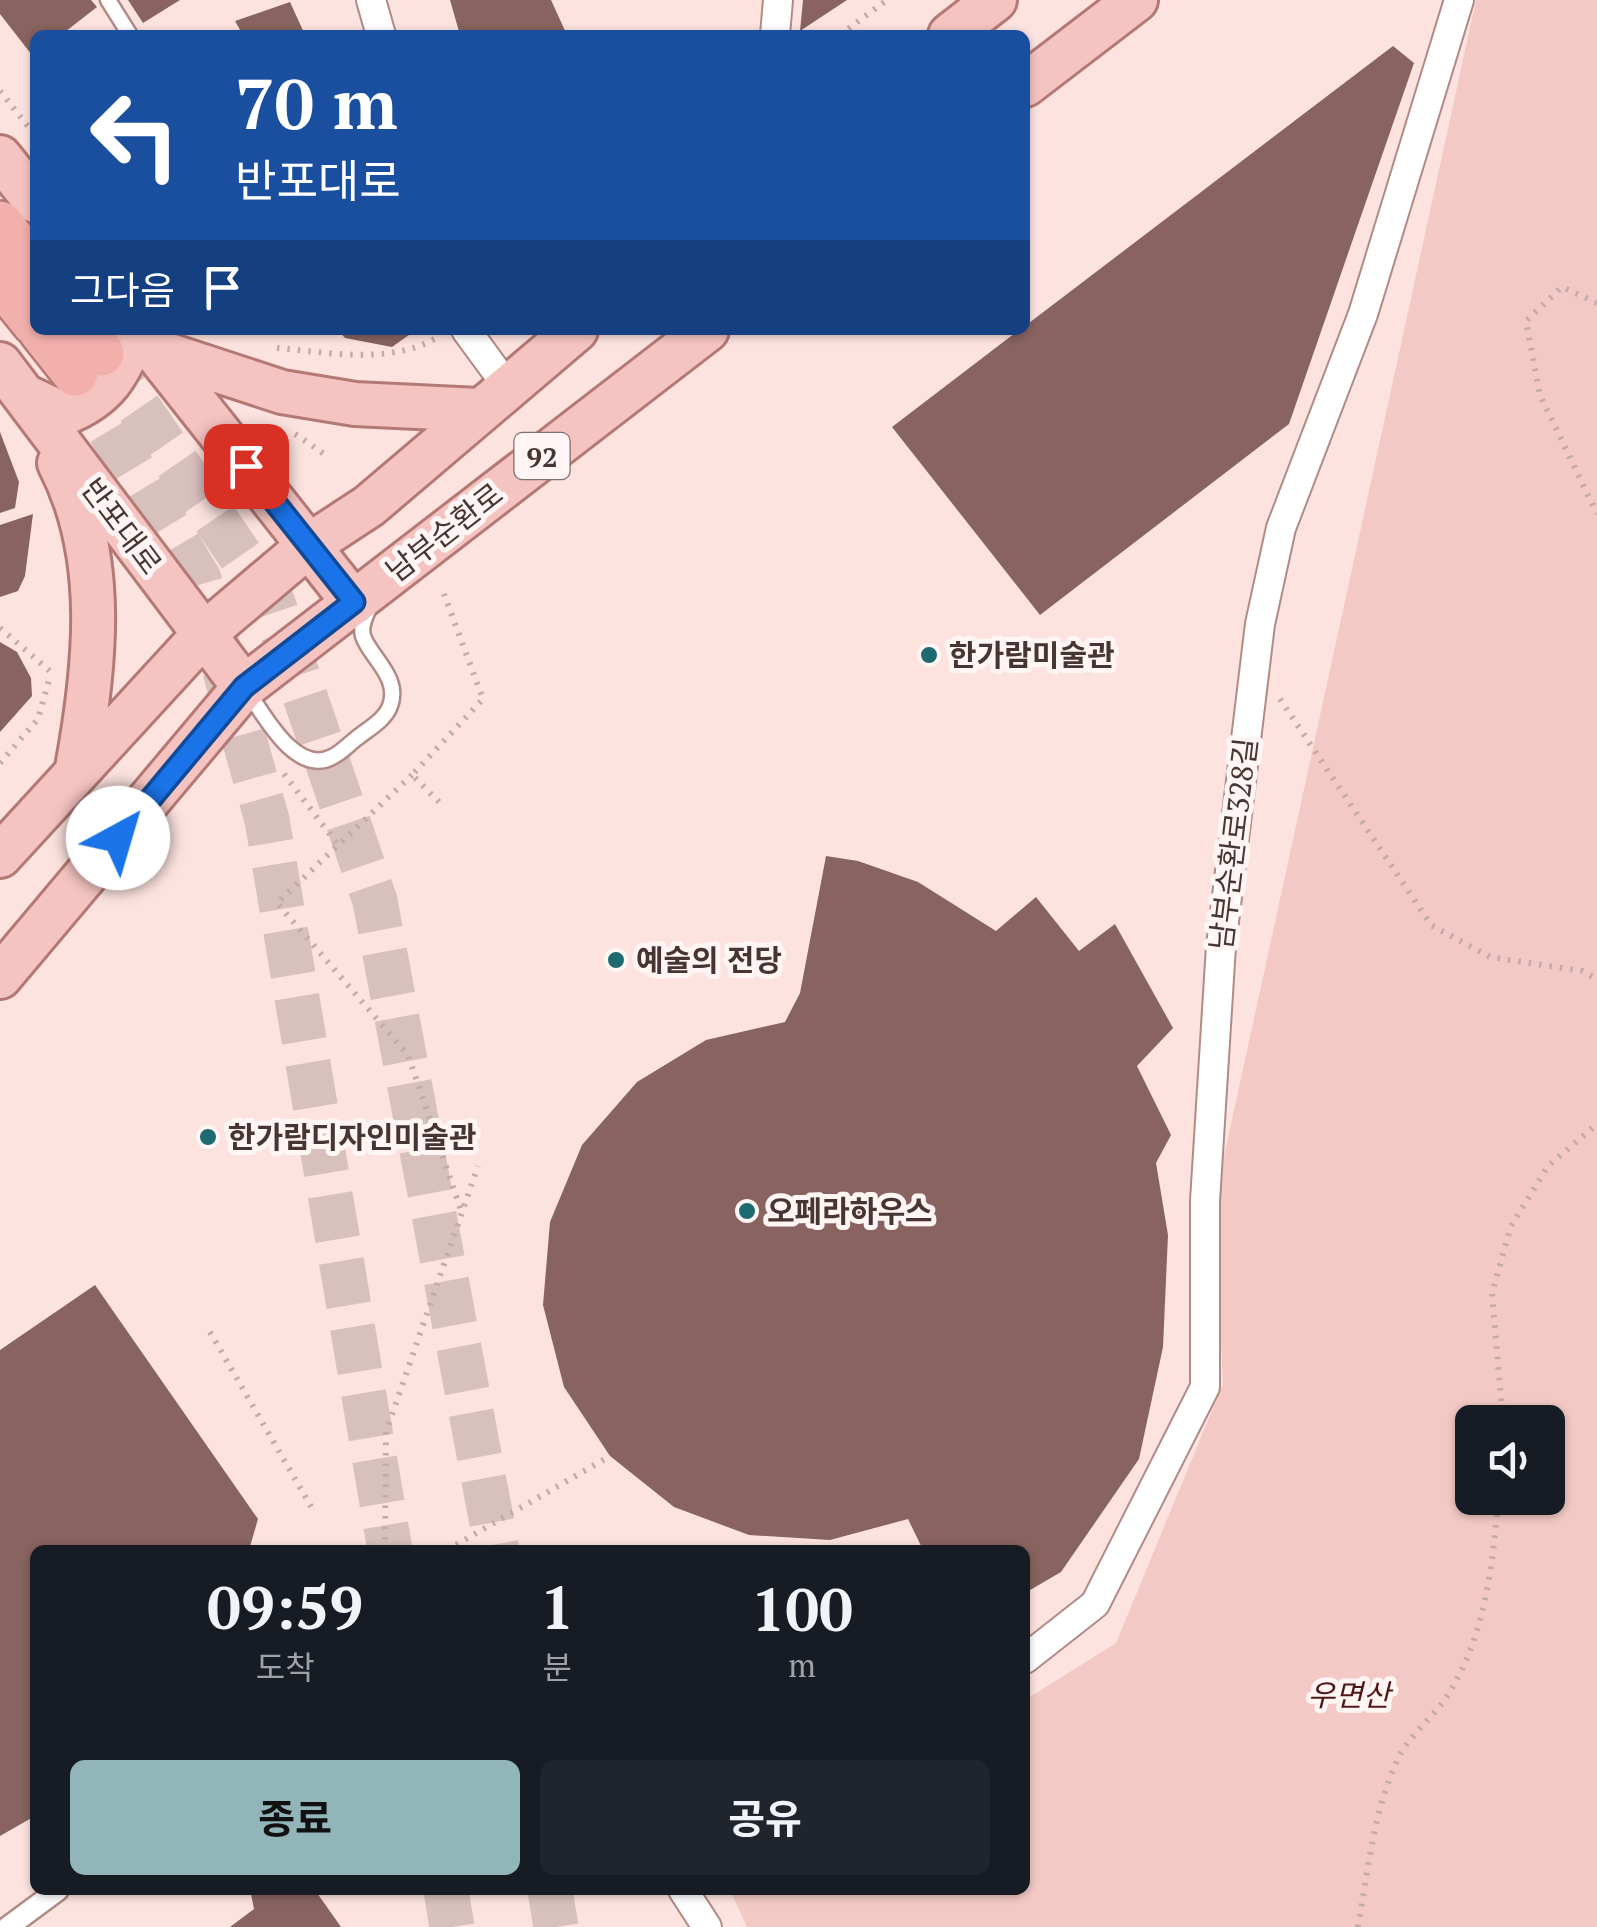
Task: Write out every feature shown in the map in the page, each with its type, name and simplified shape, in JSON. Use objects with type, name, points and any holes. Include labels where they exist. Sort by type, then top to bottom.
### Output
[{"type":"highway","points":[[0,224],[30,263]]},
{"type":"highway","points":[[0,280],[30,317]]},
{"type":"highway","points":[[66,335],[114,344]]},
{"type":"main road","points":[[957,30],[996,0]]},
{"type":"main road","points":[[1030,82],[1136,0]]},
{"type":"main road","points":[[0,157],[30,195]]},
{"type":"main road","name":"92","points":[[0,856],[204,634],[308,546],[369,506],[570,335]]},
{"type":"main road","name":"남부순환로","points":[[0,977],[244,687],[701,335]]},
{"type":"main road","points":[[8,386],[63,414],[76,409],[114,380],[114,344]]},
{"type":"main road","points":[[114,344],[282,392],[370,405],[493,398]]},
{"type":"main road","points":[[114,344],[308,546],[366,593]]},
{"type":"main road","points":[[8,386],[72,486],[88,554],[94,622],[90,695],[78,768]]},
{"type":"main road","name":"반포대로","points":[[8,386],[244,687]]},
{"type":"street","points":[[371,0],[380,30]]},
{"type":"street","points":[[775,30],[778,0]]},
{"type":"street","name":"남부순환로328길","points":[[1030,1655],[1095,1604],[1205,1387],[1206,1201],[1220,946],[1260,624],[1282,528],[1363,314],[1459,0]]},
{"type":"street","points":[[468,335],[493,398]]},
{"type":"street","points":[[8,1927],[51,1895]]},
{"type":"street","points":[[687,1895],[707,1927]]},
{"type":"lane","points":[[108,0],[127,30]]},
{"type":"lane","points":[[244,687],[282,742],[314,760],[330,759],[380,720],[390,706],[392,687],[363,636],[366,593]]},
{"type":"path","points":[[847,30],[887,0]]},
{"type":"path","points":[[0,91],[30,129]]},
{"type":"path","points":[[1597,303],[1562,288],[1526,321],[1540,395],[1597,514]]},
{"type":"path","points":[[279,348],[382,355],[417,350],[442,335]]},
{"type":"path","points":[[287,429],[327,456]]},
{"type":"path","points":[[444,594],[483,699],[412,775],[277,902],[408,1056],[462,1213]]},
{"type":"path","points":[[0,628],[51,672]]},
{"type":"path","points":[[0,763],[38,719],[51,672],[51,655]]},
{"type":"path","points":[[1254,667],[1281,700],[1431,926],[1490,957],[1582,971],[1597,978]]},
{"type":"path","points":[[280,770],[338,844]]},
{"type":"path","points":[[412,775],[439,802]]},
{"type":"path","points":[[1502,1405],[1492,1293],[1511,1226],[1548,1166],[1597,1124]]},
{"type":"path","points":[[385,1545],[386,1432],[478,1166]]},
{"type":"path","points":[[210,1332],[313,1510]]},
{"type":"path","points":[[457,1545],[610,1456]]},
{"type":"path","points":[[1358,1927],[1378,1807],[1398,1757],[1444,1701],[1473,1648],[1495,1544],[1497,1515]]},
{"type":"green space","name":"우면산","points":[[1476,0],[1597,0],[1597,1927],[747,1927],[732,1895],[1030,1895],[1030,1697],[1116,1643],[1223,1384],[1214,1202]]},
{"type":"building","points":[[0,0],[91,0],[97,7],[67,30],[30,30],[30,53],[0,14]]},
{"type":"building","points":[[128,0],[180,0],[143,23]]},
{"type":"building","points":[[450,0],[551,0],[565,30],[459,30]]},
{"type":"building","points":[[803,0],[847,0],[802,30]]},
{"type":"building","points":[[290,2],[303,30],[240,30],[235,21]]},
{"type":"building","points":[[1393,46],[1414,63],[1289,424],[1040,615],[892,427],[1012,335],[1030,335],[1030,322]]},
{"type":"building","points":[[342,335],[409,335],[392,347]]},
{"type":"building","points":[[0,432],[19,482],[15,508],[0,513]]},
{"type":"building","points":[[33,514],[25,576],[18,591],[0,597],[0,525]]},
{"type":"building","points":[[0,642],[17,652],[31,678],[32,696],[0,732]]},
{"type":"building","name":"오페라하우스","points":[[826,856],[858,861],[918,882],[996,931],[1036,897],[1079,951],[1115,924],[1173,1028],[1137,1066],[1171,1135],[1156,1163],[1168,1235],[1163,1347],[1139,1459],[1061,1572],[1030,1590],[1030,1545],[921,1545],[908,1519],[830,1540],[749,1535],[674,1507],[610,1456],[564,1387],[543,1305],[550,1222],[582,1145],[637,1082],[706,1040],[785,1022],[800,993]]},
{"type":"building","points":[[95,1285],[258,1519],[250,1545],[30,1545],[30,1819],[0,1836],[0,1350]]},
{"type":"building","points":[[251,1895],[319,1895],[341,1927],[230,1927],[254,1909]]},
{"type":"tunnel","points":[[101,353],[273,603],[375,901],[496,1545]]},
{"type":"tunnel","points":[[75,373],[199,579],[267,820],[389,1545]]},
{"type":"tunnel","points":[[447,1895],[452,1927]]},
{"type":"tunnel","points":[[551,1895],[556,1927]]},
{"type":"place","name":"한가람미술관","points":[[929,655]]},
{"type":"place","name":"예술의 전당","points":[[616,960]]},
{"type":"place","name":"한가람디자인미술관","points":[[208,1137]]},
{"type":"place","name":"오페라하우스","points":[[747,1211]]},
{"type":"route","points":[[118,838],[244,687],[354,602],[246,466]]}]
